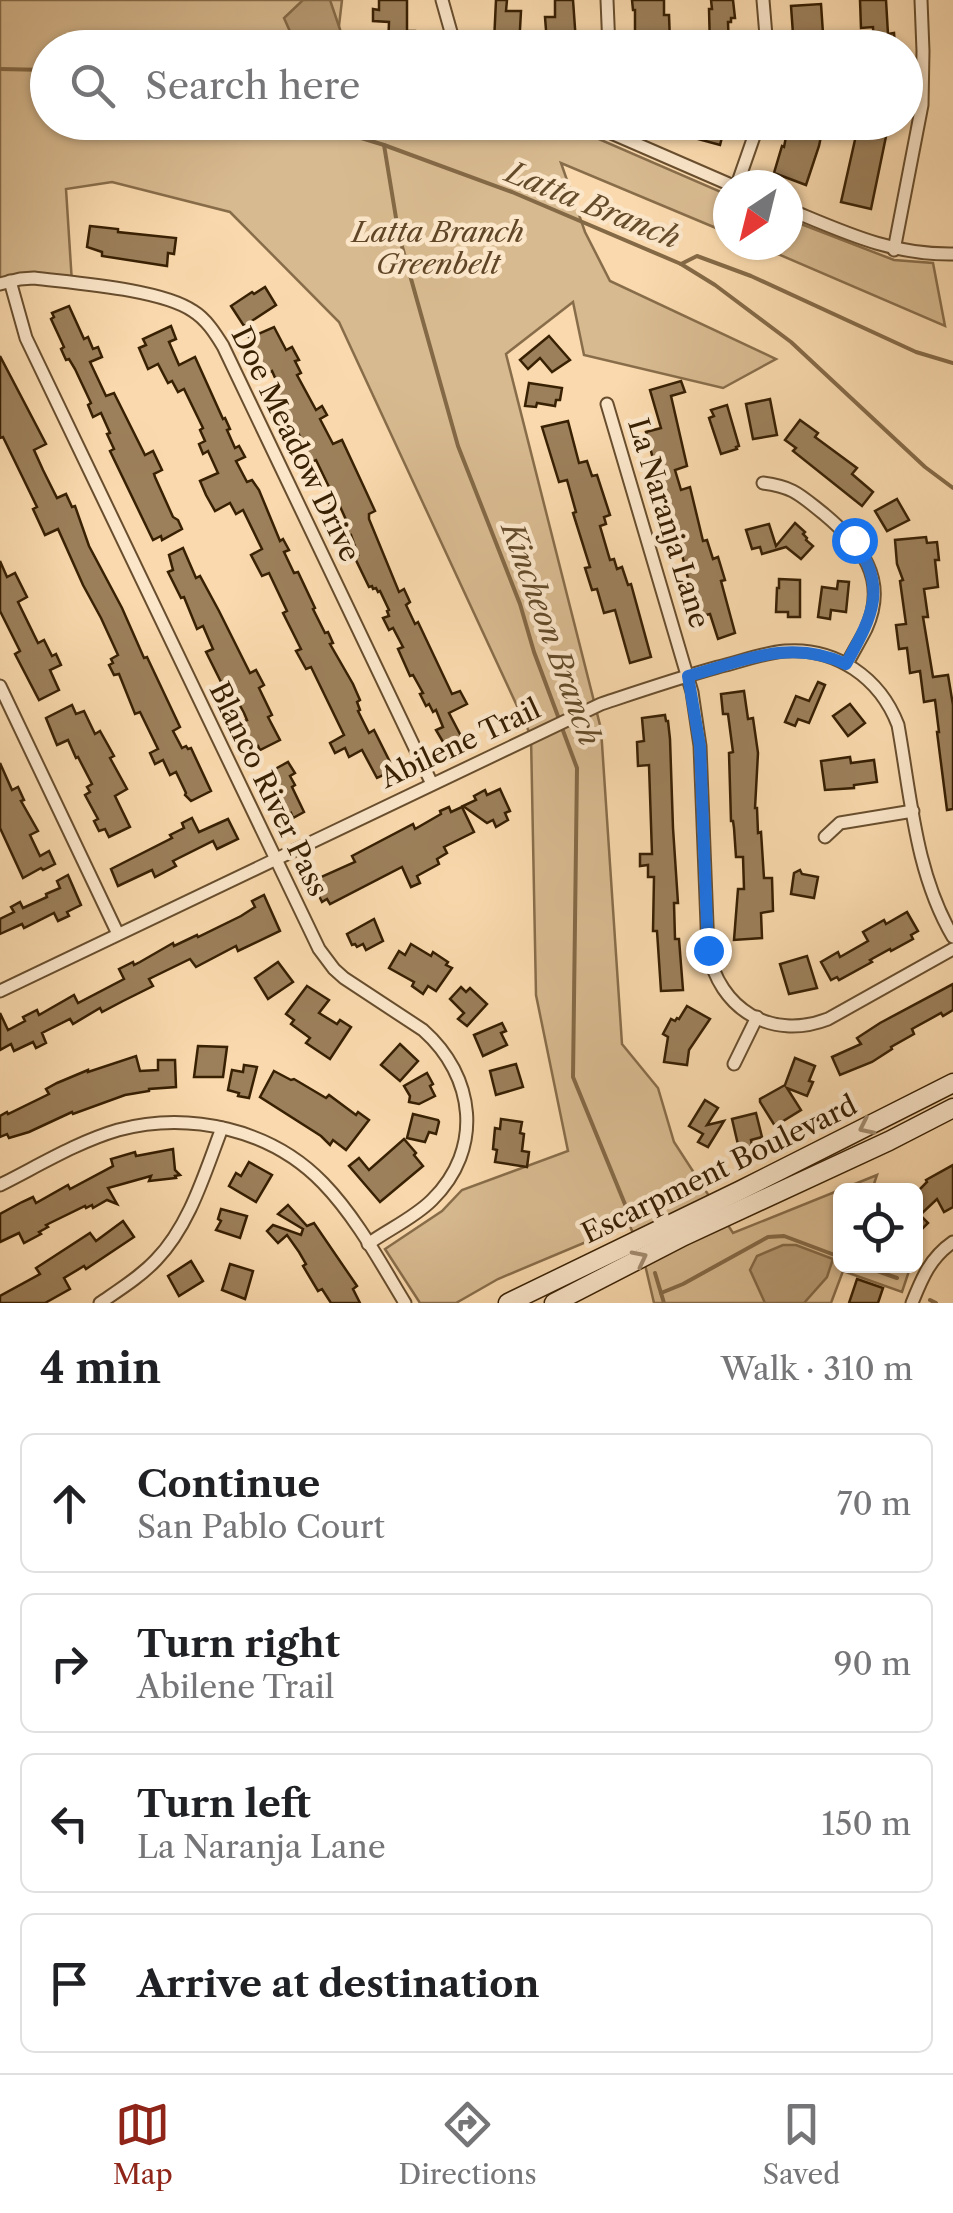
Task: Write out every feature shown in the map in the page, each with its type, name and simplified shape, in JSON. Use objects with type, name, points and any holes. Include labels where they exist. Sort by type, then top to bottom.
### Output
[{"type":"main road","name":"Escarpment Boulevard","points":[[508,1303],[953,1084]]},
{"type":"main road","name":"Escarpment Boulevard","points":[[554,1303],[684,1236],[953,1108]]},
{"type":"street","points":[[442,0],[450,30]]},
{"type":"street","points":[[608,0],[609,30]]},
{"type":"street","points":[[764,0],[765,30]]},
{"type":"street","points":[[920,0],[922,30]]},
{"type":"street","points":[[629,140],[713,176]]},
{"type":"street","points":[[740,170],[752,140]]},
{"type":"street","points":[[894,250],[915,140]]},
{"type":"street","points":[[803,215],[894,250],[953,254]]},
{"type":"street","name":"Doe Meadow Drive","points":[[5,283],[34,278],[163,297],[192,310],[207,323],[223,346],[432,784]]},
{"type":"street","name":"Blanco River Pass","points":[[5,283],[26,338],[326,960],[344,978],[434,1039],[449,1057],[464,1095],[468,1121],[464,1146],[445,1186],[417,1213],[368,1244]]},
{"type":"street","name":"La Naranja Lane","points":[[607,404],[688,676],[700,746],[711,963],[731,1000],[757,1018]]},
{"type":"street","points":[[763,483],[795,490],[847,533],[863,554],[872,579],[873,607],[866,629],[846,664]]},
{"type":"street","name":"Abilene Trail","points":[[0,991],[601,704],[688,676],[787,651],[815,652],[846,664],[879,690],[895,715],[928,884],[953,937]]},
{"type":"street","points":[[0,686],[118,934]]},
{"type":"street","points":[[825,837],[840,823],[913,810]]},
{"type":"street","points":[[734,1064],[757,1018],[808,1026],[953,949]]},
{"type":"street","points":[[0,1185],[120,1130],[184,1122],[239,1132],[273,1146],[312,1172],[340,1202],[404,1303]]},
{"type":"street","points":[[100,1303],[120,1298],[170,1244],[186,1218],[222,1128]]},
{"type":"street","points":[[912,1303],[928,1266],[953,1242]]},
{"type":"green space","name":"Latta Branch Greenbelt","points":[[0,0],[342,0],[339,30],[30,30],[30,140],[601,140],[713,188],[713,227],[561,163],[585,232],[610,281],[776,359],[723,388],[584,355],[573,302],[506,354],[601,729],[622,1044],[658,1088],[674,1142],[733,1233],[833,1193],[833,1273],[842,1273],[831,1303],[654,1303],[643,1256],[629,1224],[498,1279],[456,1303],[420,1303],[385,1249],[442,1211],[462,1190],[568,1151],[536,995],[531,736],[339,322],[230,212],[112,182],[66,189],[72,283],[34,278],[0,284]]},
{"type":"green space","points":[[803,225],[894,260],[933,263],[945,326],[792,260],[803,260]]},
{"type":"green space","name":"Latta Branch Greenbelt","points":[[877,1175],[874,1183],[857,1183]]},
{"type":"green space","name":"Latta Branch Greenbelt","points":[[849,1273],[908,1273],[902,1292]]},
{"type":"shaded area","points":[[303,0],[330,0],[340,30],[289,30],[284,18]]},
{"type":"shaded area","points":[[783,1245],[796,1245],[833,1259],[827,1277],[804,1303],[765,1303],[750,1270],[757,1256]]},
{"type":"building","points":[[379,0],[407,0],[407,30],[389,30],[389,22],[373,21],[373,9],[379,10]]},
{"type":"building","points":[[496,0],[507,0],[506,11],[521,11],[520,30],[495,30]]},
{"type":"building","points":[[555,0],[573,0],[575,30],[546,30],[545,17],[555,17]]},
{"type":"building","points":[[632,0],[664,0],[670,30],[635,30]]},
{"type":"building","points":[[711,0],[733,0],[735,18],[728,22],[728,30],[710,30]]},
{"type":"building","points":[[860,0],[886,0],[888,30],[861,28]]},
{"type":"building","points":[[821,4],[823,30],[793,30],[791,6]]},
{"type":"building","points":[[785,140],[820,140],[806,185],[803,170],[775,170]]},
{"type":"building","points":[[855,140],[885,140],[871,209],[841,202]]},
{"type":"building","points":[[90,226],[176,238],[174,254],[168,253],[167,266],[102,256],[102,252],[87,247]]},
{"type":"building","points":[[265,287],[276,305],[244,326],[231,306]]},
{"type":"building","points":[[69,306],[84,339],[88,337],[93,349],[98,347],[102,357],[90,362],[106,396],[114,393],[145,455],[153,451],[162,470],[155,477],[182,529],[162,540],[161,536],[153,540],[110,451],[114,449],[101,413],[93,417],[88,405],[91,403],[75,369],[61,349],[64,347],[52,313]]},
{"type":"building","points":[[171,326],[176,339],[169,342],[179,365],[195,357],[230,429],[227,430],[235,448],[239,446],[245,457],[236,461],[247,482],[252,480],[259,490],[280,541],[283,539],[289,550],[284,552],[294,573],[298,572],[360,700],[358,711],[369,733],[374,730],[390,762],[385,768],[388,773],[377,778],[362,750],[349,757],[345,748],[335,753],[330,743],[344,735],[311,667],[306,669],[296,651],[301,649],[269,573],[262,576],[251,555],[262,549],[243,510],[236,514],[230,503],[215,511],[206,495],[200,481],[218,473],[208,451],[203,454],[199,444],[205,441],[200,430],[203,428],[184,389],[178,392],[172,381],[168,383],[158,364],[148,369],[139,348],[146,345],[143,339]]},
{"type":"building","points":[[274,327],[286,350],[292,347],[299,360],[295,361],[301,373],[297,375],[316,410],[322,406],[327,415],[320,419],[333,444],[342,440],[375,511],[369,519],[399,592],[404,589],[410,602],[406,605],[415,624],[418,622],[452,694],[460,691],[467,704],[449,713],[462,738],[446,747],[436,730],[443,727],[436,710],[426,706],[420,694],[423,693],[398,649],[403,647],[383,618],[389,616],[389,610],[380,591],[369,587],[354,556],[358,555],[351,535],[345,538],[339,526],[347,522],[338,502],[331,506],[324,494],[331,491],[316,460],[309,463],[303,451],[307,449],[276,394],[281,391],[272,371],[266,374],[249,338]]},
{"type":"building","points":[[549,336],[570,360],[552,372],[540,358],[528,369],[520,360]]},
{"type":"building","points":[[0,356],[46,444],[34,450],[43,470],[57,498],[66,494],[75,506],[89,546],[180,727],[173,731],[182,748],[191,748],[211,791],[191,801],[176,772],[170,775],[163,760],[155,764],[150,753],[158,749],[140,712],[135,714],[119,674],[114,675],[109,665],[118,655],[101,618],[58,529],[45,535],[33,509],[37,507],[3,437],[0,438]]},
{"type":"building","points":[[681,381],[685,392],[671,396],[687,466],[675,470],[681,490],[690,487],[703,541],[707,540],[713,559],[718,557],[725,580],[721,581],[735,633],[718,639],[710,614],[698,617],[646,432],[661,428],[650,390]]},
{"type":"building","points":[[529,383],[562,388],[560,400],[556,400],[555,406],[525,406]]},
{"type":"building","points":[[770,399],[777,435],[753,439],[746,404]]},
{"type":"building","points":[[727,405],[739,446],[721,454],[709,418],[714,416],[711,410]]},
{"type":"building","points":[[800,420],[818,433],[815,437],[857,468],[852,474],[873,492],[862,506],[793,451],[796,448],[785,440]]},
{"type":"building","points":[[568,421],[579,463],[587,461],[592,476],[597,475],[610,515],[604,517],[606,524],[600,526],[610,560],[614,559],[617,569],[622,567],[628,585],[631,584],[651,657],[630,663],[615,610],[604,613],[597,589],[592,590],[585,568],[590,567],[567,480],[559,482],[542,427]]},
{"type":"building","points":[[897,499],[909,520],[887,531],[875,511]]},
{"type":"building","points":[[795,523],[813,546],[801,559],[786,547],[762,554],[760,547],[752,549],[746,530],[769,524],[776,546]]},
{"type":"building","points":[[926,537],[927,543],[937,542],[938,587],[924,589],[928,617],[923,617],[933,677],[948,675],[953,705],[953,809],[947,810],[935,700],[924,702],[920,671],[910,673],[907,648],[899,649],[896,625],[906,624],[895,540]]},
{"type":"building","points":[[183,548],[250,673],[256,670],[264,685],[259,688],[280,740],[260,750],[258,746],[254,748],[246,735],[240,723],[247,720],[244,713],[231,689],[226,692],[206,652],[213,649],[203,626],[197,629],[168,572],[173,570],[169,555]]},
{"type":"building","points":[[0,561],[7,577],[15,573],[27,597],[18,602],[38,643],[44,640],[61,665],[50,670],[59,690],[39,700],[15,654],[20,651],[0,611]]},
{"type":"building","points":[[779,579],[800,580],[800,617],[776,612]]},
{"type":"building","points":[[838,581],[849,582],[846,612],[831,610],[830,619],[818,617],[822,587],[837,589]]},
{"type":"building","points":[[818,682],[825,685],[809,723],[798,719],[795,726],[785,722],[796,696],[809,701]]},
{"type":"building","points":[[744,691],[758,753],[755,808],[764,878],[772,878],[773,911],[761,913],[762,938],[734,940],[738,889],[744,889],[743,857],[736,857],[731,821],[729,753],[733,752],[721,694]]},
{"type":"building","points":[[850,704],[865,723],[848,736],[833,716]]},
{"type":"building","points":[[72,705],[76,714],[84,711],[95,734],[100,731],[127,789],[115,796],[130,827],[109,837],[105,829],[99,831],[94,821],[98,819],[85,795],[92,784],[78,757],[68,740],[57,745],[46,718]]},
{"type":"building","points":[[665,715],[670,739],[678,903],[674,903],[675,939],[679,939],[683,990],[661,991],[657,931],[653,931],[654,877],[648,877],[648,865],[640,866],[640,854],[652,854],[649,765],[638,766],[637,742],[644,741],[642,718]]},
{"type":"building","points":[[850,757],[851,763],[874,760],[877,782],[825,790],[821,761]]},
{"type":"building","points":[[288,762],[295,773],[290,776],[295,785],[292,787],[304,812],[293,818],[285,812],[271,783],[278,779],[275,769]]},
{"type":"building","points":[[0,763],[12,790],[18,787],[24,800],[21,801],[38,831],[30,835],[40,856],[49,851],[55,864],[23,878],[0,828]]},
{"type":"building","points":[[500,789],[510,811],[505,813],[508,820],[496,827],[493,820],[487,823],[463,806],[485,790],[487,795]]},
{"type":"building","points":[[449,807],[451,812],[462,807],[474,832],[444,847],[447,853],[437,859],[439,864],[417,876],[420,883],[411,887],[402,867],[330,904],[327,899],[322,902],[312,881],[355,862],[352,856],[413,824],[415,829]]},
{"type":"building","points":[[192,818],[199,832],[228,819],[238,839],[217,849],[213,841],[173,861],[176,866],[155,877],[152,870],[118,886],[111,869],[172,838],[170,835],[184,828],[182,823]]},
{"type":"building","points":[[800,870],[802,874],[818,877],[814,898],[791,894],[794,873]]},
{"type":"building","points":[[68,875],[81,905],[67,912],[69,916],[58,921],[54,913],[24,928],[22,924],[0,934],[0,919],[14,912],[11,907],[20,902],[23,908],[47,897],[46,894],[60,888],[57,881]]},
{"type":"building","points":[[264,895],[280,931],[238,951],[236,946],[196,967],[190,959],[149,979],[153,986],[102,1012],[100,1008],[73,1024],[70,1019],[42,1033],[46,1043],[36,1048],[33,1042],[14,1051],[11,1044],[0,1050],[0,1013],[8,1030],[25,1021],[23,1017],[37,1010],[39,1015],[74,995],[78,1003],[124,979],[119,969],[241,916],[255,907],[252,901]]},
{"type":"building","points":[[907,912],[918,931],[911,935],[913,939],[839,980],[831,980],[821,962],[838,952],[840,957],[868,941],[863,932]]},
{"type":"building","points":[[374,919],[383,941],[366,950],[363,944],[352,945],[347,934]]},
{"type":"building","points":[[411,944],[431,956],[433,952],[452,968],[436,991],[428,986],[423,994],[412,986],[414,982],[389,968],[399,951],[405,955]]},
{"type":"building","points":[[807,956],[817,988],[789,994],[780,964]]},
{"type":"building","points":[[278,962],[293,982],[268,999],[255,978]]},
{"type":"building","points":[[953,984],[953,1010],[912,1029],[914,1034],[872,1062],[840,1075],[832,1057],[861,1044],[857,1038],[880,1023]]},
{"type":"building","points":[[307,986],[329,1000],[319,1013],[351,1027],[330,1059],[306,1043],[310,1038],[291,1024],[294,1020],[286,1014]]},
{"type":"building","points":[[461,987],[466,992],[470,988],[487,1004],[467,1026],[458,1019],[464,1013],[450,999]]},
{"type":"building","points":[[687,1006],[710,1019],[689,1050],[687,1065],[664,1062],[668,1037],[663,1034],[671,1019],[679,1019]]},
{"type":"building","points":[[502,1023],[506,1031],[501,1033],[507,1045],[483,1056],[474,1035]]},
{"type":"building","points":[[400,1044],[418,1061],[400,1081],[381,1065]]},
{"type":"building","points":[[198,1046],[227,1047],[223,1077],[194,1077]]},
{"type":"building","points":[[136,1056],[140,1071],[158,1070],[158,1060],[175,1060],[176,1087],[125,1095],[72,1112],[29,1132],[0,1137],[0,1116],[49,1094],[46,1089],[57,1083]]},
{"type":"building","points":[[795,1058],[815,1066],[809,1081],[813,1082],[807,1096],[787,1088],[801,1110],[775,1126],[760,1099],[785,1085]]},
{"type":"building","points":[[516,1064],[523,1087],[496,1095],[490,1071]]},
{"type":"building","points":[[244,1065],[257,1067],[249,1098],[228,1090],[232,1070],[243,1072]]},
{"type":"building","points":[[274,1071],[326,1098],[329,1095],[369,1120],[346,1150],[333,1140],[330,1145],[260,1097]]},
{"type":"building","points":[[427,1073],[435,1096],[419,1104],[409,1102],[404,1086]]},
{"type":"building","points":[[705,1100],[718,1108],[707,1125],[724,1121],[708,1147],[698,1142],[703,1134],[689,1126]]},
{"type":"building","points":[[756,1113],[762,1137],[751,1140],[752,1146],[739,1149],[732,1119]]},
{"type":"building","points":[[413,1114],[438,1120],[436,1134],[429,1132],[425,1142],[407,1138]]},
{"type":"building","points":[[501,1119],[522,1122],[522,1151],[529,1152],[527,1167],[495,1162],[495,1128],[500,1129]]},
{"type":"building","points":[[404,1139],[423,1166],[380,1202],[349,1166],[359,1158],[369,1170]]},
{"type":"building","points":[[173,1149],[175,1170],[180,1175],[176,1178],[149,1181],[151,1176],[108,1188],[117,1204],[107,1200],[93,1208],[85,1206],[46,1225],[41,1234],[24,1243],[19,1233],[0,1242],[0,1214],[22,1202],[33,1197],[36,1203],[68,1185],[70,1189],[113,1166],[111,1159],[135,1152],[136,1156]]},
{"type":"building","points":[[249,1162],[272,1175],[256,1202],[229,1186]]},
{"type":"building","points":[[953,1165],[953,1207],[944,1212],[937,1199],[923,1212],[926,1180]]},
{"type":"building","points":[[288,1205],[307,1226],[314,1223],[357,1286],[353,1289],[360,1303],[331,1303],[322,1289],[318,1291],[287,1235],[278,1243],[267,1231],[273,1225],[301,1235],[303,1229],[278,1214]]},
{"type":"building","points":[[221,1209],[247,1216],[240,1238],[216,1230]]},
{"type":"building","points":[[123,1221],[134,1237],[86,1269],[84,1266],[64,1278],[70,1289],[45,1303],[0,1303],[0,1296],[40,1274],[36,1268],[90,1233],[96,1241]]},
{"type":"building","points":[[191,1261],[203,1281],[179,1296],[168,1276]]},
{"type":"building","points":[[230,1264],[253,1271],[245,1299],[222,1290]]},
{"type":"building","points":[[857,1279],[883,1288],[878,1303],[849,1303]]},
{"type":"waterway","name":"Kincheon Branch","points":[[0,69],[30,70]]},
{"type":"waterway","name":"Kincheon Branch","points":[[368,140],[384,145],[399,236],[458,446],[520,604],[559,719]]},
{"type":"waterway","name":"Latta Branch","points":[[384,145],[512,192],[681,264],[791,342],[925,467],[953,488]]},
{"type":"waterway","points":[[681,264],[697,256],[751,276],[916,352],[953,363]]},
{"type":"waterway","name":"Kincheon Branch","points":[[562,728],[577,768],[573,1077],[631,1219]]},
{"type":"waterway","points":[[661,1293],[768,1237],[784,1236],[833,1254]]},
{"type":"waterway","name":"Kincheon Branch","points":[[655,1273],[664,1303]]},
{"type":"waterway","points":[[883,1273],[897,1278]]},
{"type":"waterway","points":[[930,1300],[936,1303]]},
{"type":"route","points":[[708,950],[700,746],[688,676],[787,651],[815,652],[846,664],[866,629],[873,607],[870,572],[854,540]]}]
